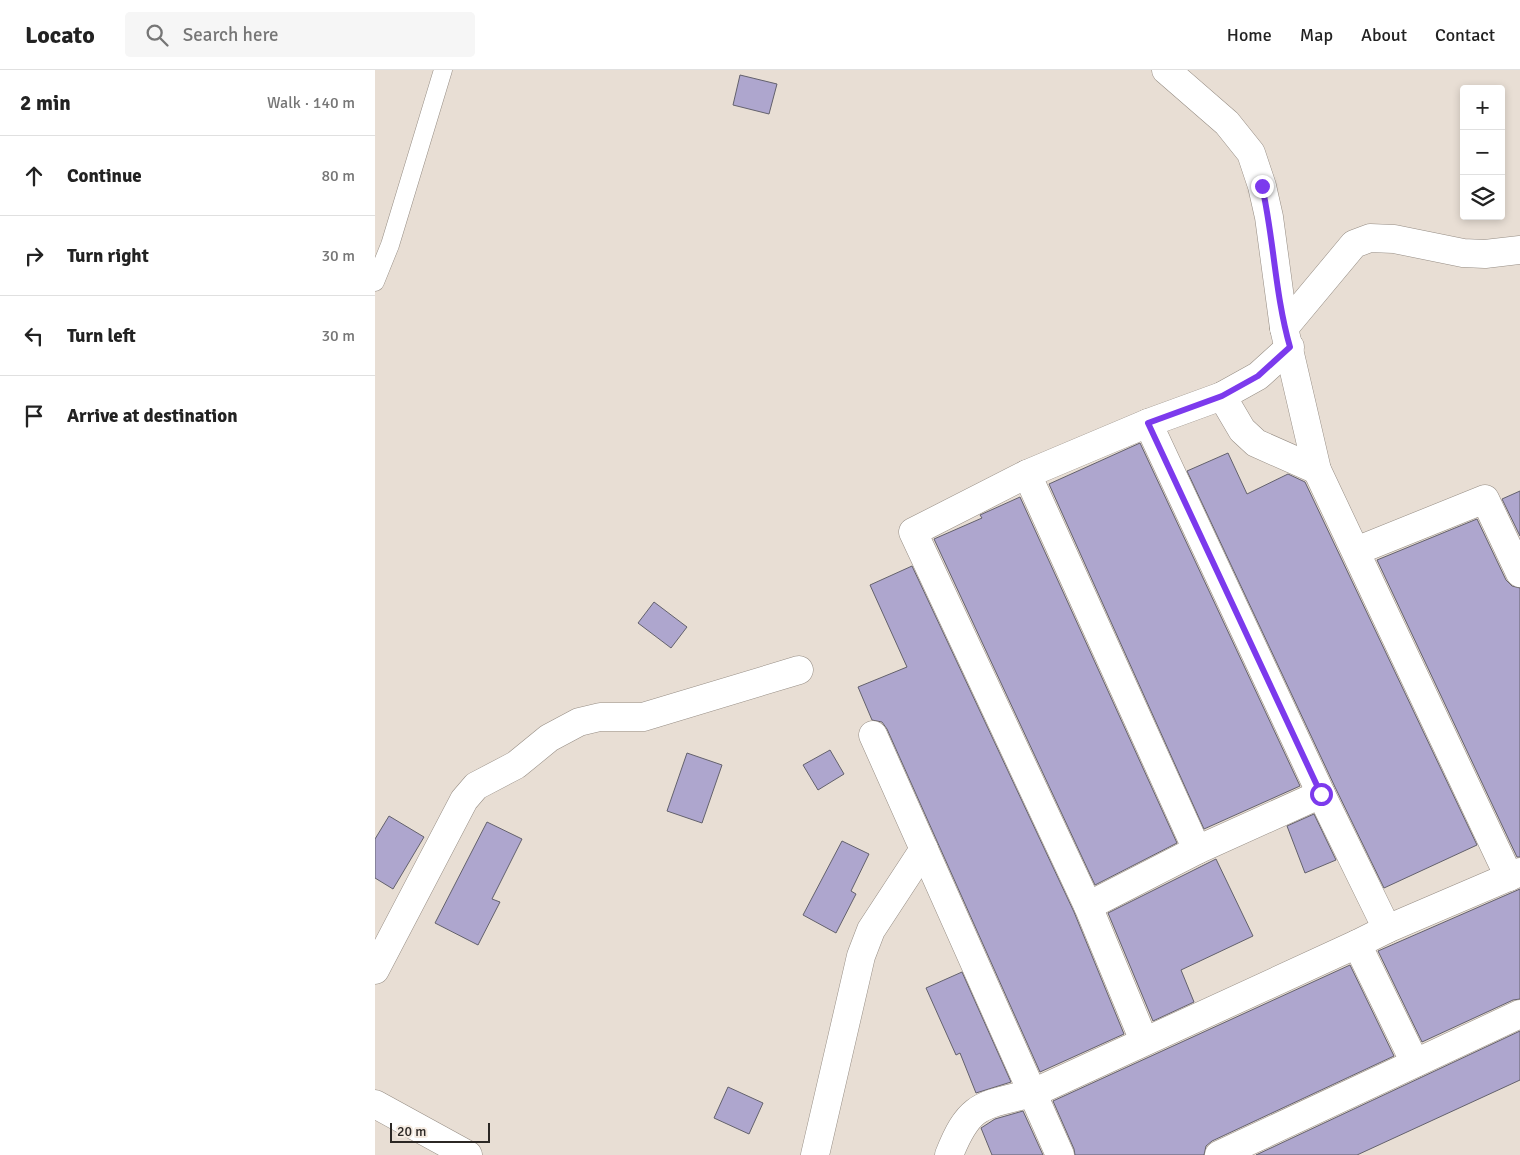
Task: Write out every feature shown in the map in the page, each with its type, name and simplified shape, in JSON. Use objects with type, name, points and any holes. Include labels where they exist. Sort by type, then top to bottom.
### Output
[{"type":"street","points":[[949,1155],[958,1131],[971,1114],[982,1106],[1033,1093],[1387,929],[1514,874],[1317,470],[1287,337],[1269,217],[1262,186],[1251,152],[1227,122],[1166,70]]},
{"type":"street","points":[[1145,1041],[1088,906],[913,532],[1027,474],[1148,423],[1222,396],[1258,376],[1354,244],[1371,238],[1394,239],[1463,253],[1485,254],[1520,250]]},
{"type":"street","points":[[1222,396],[1241,430],[1256,443],[1317,470]]},
{"type":"street","points":[[1148,423],[1321,794],[1387,929]]},
{"type":"street","points":[[1027,474],[1197,850]]},
{"type":"street","points":[[1356,551],[1485,499],[1520,573]]},
{"type":"street","points":[[375,970],[464,800],[476,786],[516,765],[549,738],[579,722],[600,717],[643,717],[799,670]]},
{"type":"street","points":[[873,735],[1060,1155]]},
{"type":"street","points":[[1088,906],[1197,850],[1321,794]]},
{"type":"street","points":[[815,1155],[861,956],[871,930],[924,849]]},
{"type":"street","points":[[1357,944],[1415,1063]]},
{"type":"street","points":[[1219,1155],[1520,1014]]},
{"type":"street","points":[[375,1104],[468,1155]]},
{"type":"lane","points":[[375,282],[390,245],[443,70]]},
{"type":"building","points":[[740,75],[777,84],[769,114],[733,105]]},
{"type":"building","points":[[1140,443],[1300,786],[1204,829],[1049,484]]},
{"type":"building","points":[[1228,453],[1247,494],[1288,474],[1305,482],[1477,845],[1384,888],[1187,471]]},
{"type":"building","points":[[1520,491],[1520,536],[1502,499]]},
{"type":"building","points":[[1020,497],[1177,843],[1095,885],[934,539],[982,518],[980,515]]},
{"type":"building","points":[[1477,519],[1506,580],[1512,586],[1520,588],[1520,857],[1517,857],[1377,560]]},
{"type":"building","points":[[912,566],[1074,912],[1124,1034],[1040,1072],[887,729],[882,722],[872,720],[858,687],[907,667],[870,585]]},
{"type":"building","points":[[654,602],[687,627],[671,648],[638,623]]},
{"type":"building","points":[[830,750],[844,774],[818,790],[803,765]]},
{"type":"building","points":[[687,753],[722,765],[702,823],[667,811]]},
{"type":"building","points":[[1314,814],[1336,860],[1305,873],[1287,826]]},
{"type":"building","points":[[389,816],[424,837],[393,889],[375,878],[375,839]]},
{"type":"building","points":[[487,822],[522,839],[492,899],[500,902],[478,945],[435,923]]},
{"type":"building","points":[[842,841],[869,854],[851,891],[856,894],[836,933],[803,915]]},
{"type":"building","points":[[1216,859],[1253,936],[1181,970],[1194,1002],[1153,1021],[1108,913]]},
{"type":"building","points":[[1520,889],[1520,999],[1513,1000],[1422,1042],[1378,951]]},
{"type":"building","points":[[1350,965],[1394,1056],[1212,1141],[1206,1146],[1204,1155],[1075,1155],[1053,1101]]},
{"type":"building","points":[[962,972],[1011,1082],[976,1093],[960,1053],[956,1055],[926,988]]},
{"type":"building","points":[[1520,1031],[1520,1080],[1357,1155],[1256,1155]]},
{"type":"building","points":[[728,1087],[763,1103],[749,1134],[714,1118]]},
{"type":"building","points":[[1023,1111],[1043,1155],[992,1155],[981,1128],[995,1119]]},
{"type":"route","points":[[1262,186],[1269,217],[1284,328],[1290,347],[1258,376],[1245,384],[1222,396],[1148,423],[1321,794]]}]
